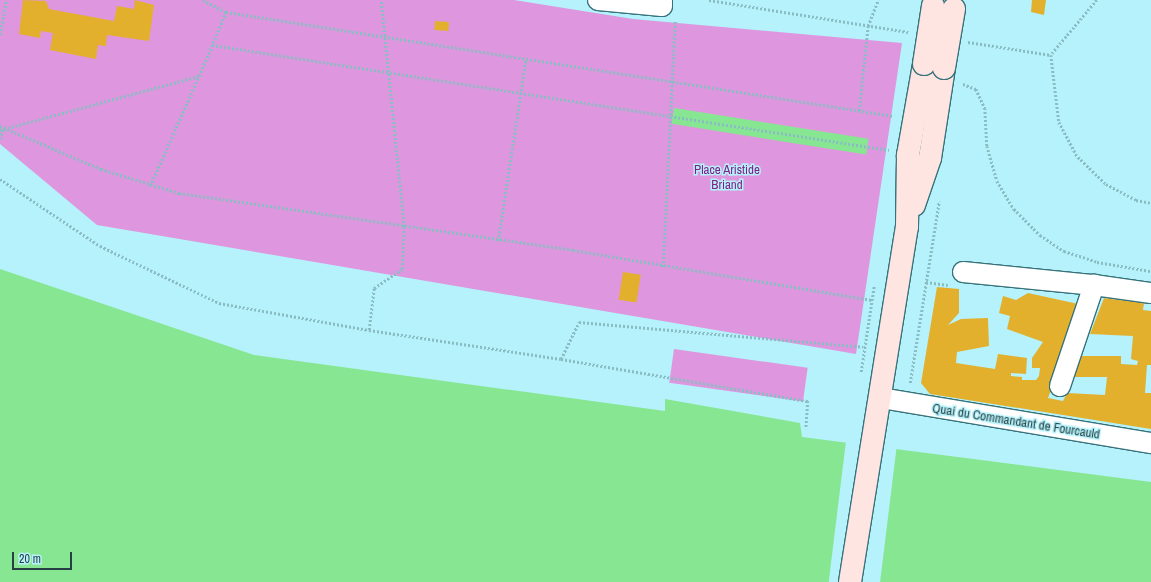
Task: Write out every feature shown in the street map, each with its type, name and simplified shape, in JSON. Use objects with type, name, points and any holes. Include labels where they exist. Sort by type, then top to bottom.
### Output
[{"type":"main road","points":[[933,3],[942,71]]},
{"type":"main road","points":[[850,582],[873,438],[881,398],[907,227],[908,155],[942,71],[955,4]]},
{"type":"street","points":[[598,0],[667,7]]},
{"type":"street","points":[[964,272],[1094,285],[1151,293]]},
{"type":"street","points":[[1060,386],[1094,285]]},
{"type":"street","name":"Quai du Commandant de Fourcauld","points":[[881,398],[1151,443]]},
{"type":"path","points":[[0,35],[6,0]]},
{"type":"path","points":[[203,0],[226,12],[902,117]]},
{"type":"path","points":[[369,330],[374,288],[402,269],[404,227],[386,70],[381,0]]},
{"type":"path","points":[[708,0],[914,33]]},
{"type":"path","points":[[859,111],[868,26],[878,0]]},
{"type":"path","points":[[1097,0],[1051,55],[1059,122],[1078,157],[1106,184],[1136,200],[1151,203]]},
{"type":"path","points":[[663,267],[672,82],[667,7]]},
{"type":"path","points":[[150,186],[226,12]]},
{"type":"path","points":[[959,40],[1051,55]]},
{"type":"path","points":[[212,45],[386,70],[897,151]]},
{"type":"path","points":[[498,241],[526,59]]},
{"type":"path","points":[[942,71],[976,89],[985,108],[987,146],[997,181],[1014,209],[1040,235],[1064,251],[1097,262],[1151,271]]},
{"type":"path","points":[[1,129],[199,76]]},
{"type":"path","points":[[0,126],[0,139]]},
{"type":"path","points":[[1,129],[150,186],[872,300],[863,347],[579,322],[560,358]]},
{"type":"path","points":[[0,180],[100,246],[219,303],[369,330],[560,358],[808,401],[806,429]]},
{"type":"path","points":[[905,403],[931,251]]},
{"type":"path","points":[[926,282],[937,284]]},
{"type":"green space","name":"Place Aristide Briand","points":[[0,0],[514,0],[633,19],[902,43],[856,354],[97,225],[0,144]]},
{"type":"green space","points":[[674,349],[808,368],[803,401],[669,383]]},
{"type":"shaded area","points":[[674,108],[869,139],[866,155],[671,124]]},
{"type":"shaded area","points":[[0,269],[254,355],[665,411],[665,399],[800,423],[802,437],[1151,482],[1151,582],[0,582]]},
{"type":"pier","points":[[846,441],[897,447],[880,582],[829,582]]},
{"type":"building","points":[[23,0],[46,1],[49,9],[114,21],[117,6],[134,9],[135,0],[154,5],[149,41],[107,35],[106,46],[98,45],[96,59],[50,50],[53,33],[41,31],[40,38],[19,34]]},
{"type":"building","points":[[1032,0],[1046,0],[1044,15],[1031,12]]},
{"type":"building","points":[[435,21],[449,22],[448,31],[434,30]]},
{"type":"building","points":[[623,272],[641,275],[636,302],[619,300]]},
{"type":"building","points":[[937,287],[959,289],[959,313],[948,325],[961,319],[988,318],[989,346],[957,352],[956,363],[995,369],[998,354],[1027,358],[1026,374],[1011,373],[1011,376],[1022,377],[1022,380],[1036,380],[1039,376],[1040,368],[1032,368],[1032,358],[1043,342],[1007,329],[1010,316],[999,313],[1003,296],[1016,300],[1028,293],[1083,305],[1048,398],[1063,401],[1067,393],[1105,395],[1107,377],[1073,377],[1081,356],[1121,356],[1121,364],[1137,365],[1138,361],[1131,359],[1133,336],[1090,334],[1104,298],[1144,303],[1143,310],[1151,311],[1151,365],[1147,365],[1145,393],[1151,393],[1151,429],[930,394],[921,383]]}]
